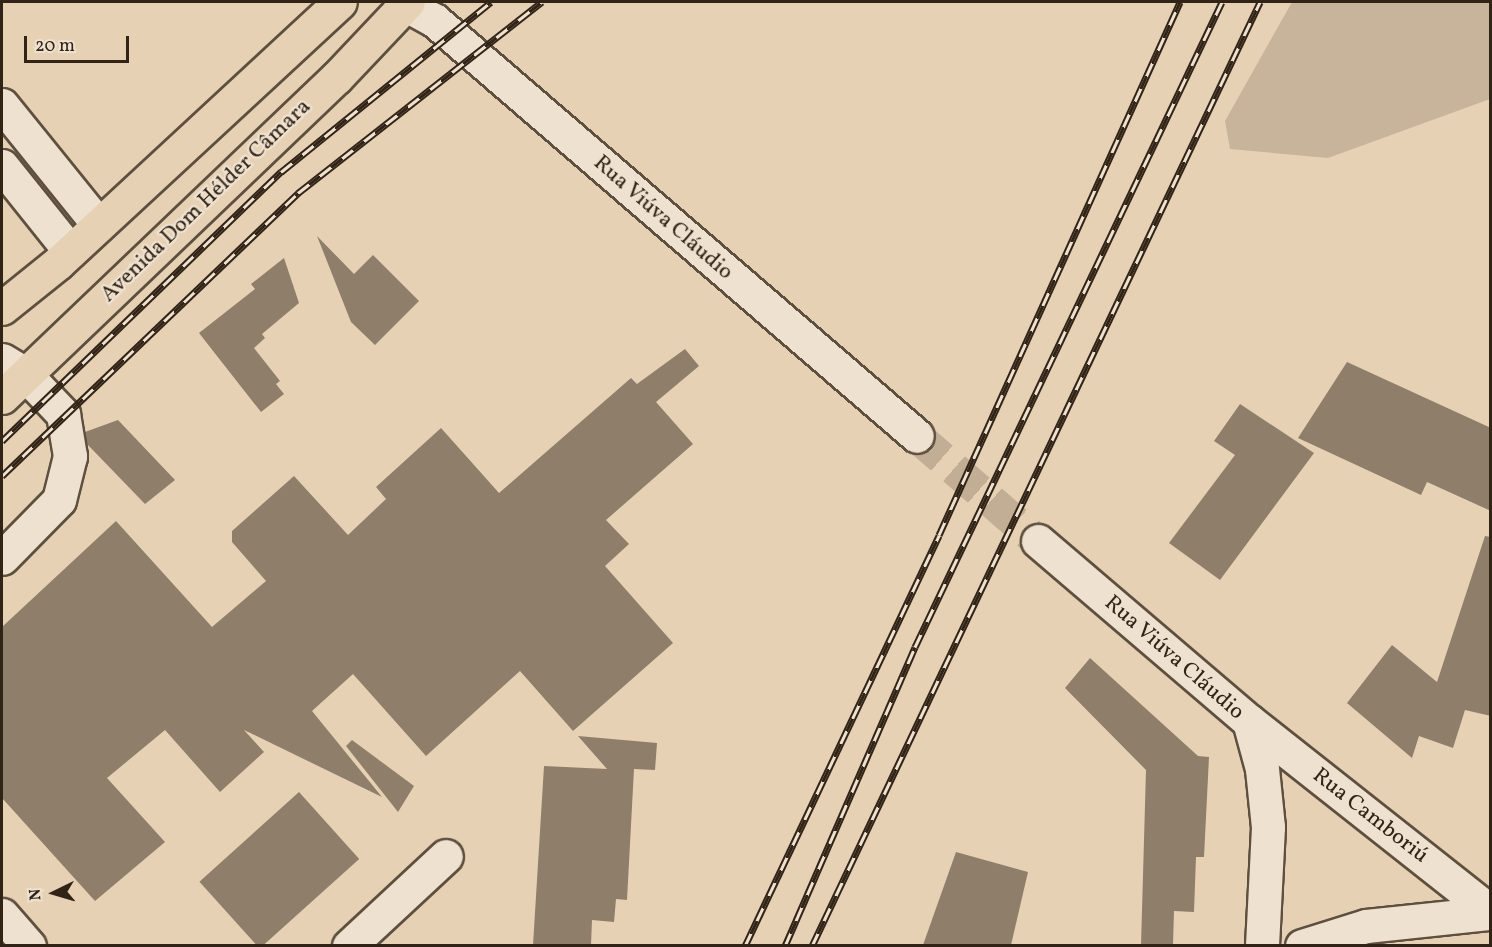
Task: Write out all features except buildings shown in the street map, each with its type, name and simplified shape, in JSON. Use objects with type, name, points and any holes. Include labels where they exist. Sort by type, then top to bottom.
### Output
[{"type":"main road","name":"Avenida Dom Hélder Câmara","points":[[2,397],[13,367],[405,2]]},
{"type":"main road","points":[[2,308],[70,251],[331,4]]},
{"type":"street","name":"Rua Viúva Cláudio","points":[[405,2],[434,20],[917,436]]},
{"type":"street","points":[[2,105],[98,224]]},
{"type":"street","points":[[2,166],[70,251]]},
{"type":"street","points":[[2,558],[59,500],[70,456],[63,414],[13,367]]},
{"type":"street","name":"Rua Viúva Cláudio","points":[[1038,541],[1249,721],[1262,769],[1269,827],[1262,945]]},
{"type":"street","name":"Rua Camboriú","points":[[1249,721],[1491,912]]},
{"type":"street","points":[[349,945],[446,856]]},
{"type":"street","name":"Rua Camboriú","points":[[1302,945],[1366,926],[1491,912]]},
{"type":"street","points":[[2,915],[29,945]]},
{"type":"shaded area","points":[[1292,2],[1490,2],[1490,99],[1328,158],[1230,149],[1225,121]]},
{"type":"tunnel","points":[[917,436],[1038,541]]},
{"type":"railway","points":[[2,441],[281,172],[491,2]]},
{"type":"railway","points":[[2,476],[298,193],[542,2]]},
{"type":"railway","points":[[745,946],[939,535],[1180,2]]},
{"type":"railway","points":[[785,946],[915,647],[1222,2]]},
{"type":"railway","points":[[812,946],[1260,2]]}]
